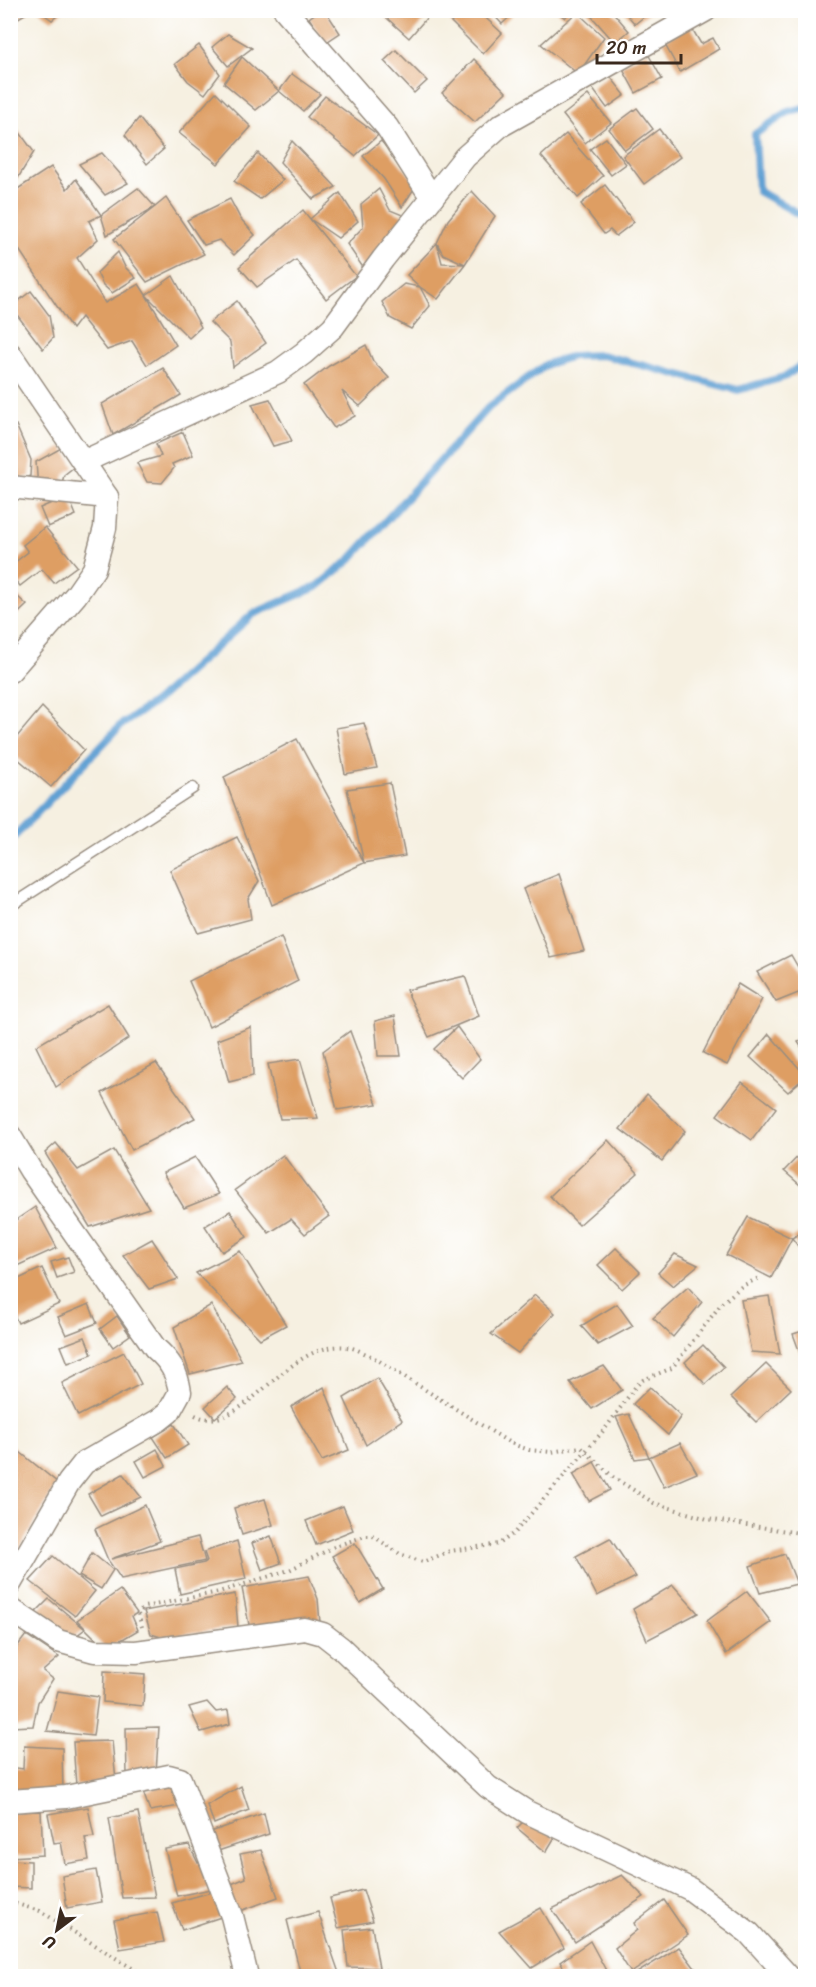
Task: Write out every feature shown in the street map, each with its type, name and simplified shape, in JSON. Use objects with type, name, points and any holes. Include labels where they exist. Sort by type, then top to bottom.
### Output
[{"type":"street","points":[[285,10],[387,127],[432,198]]},
{"type":"street","points":[[85,461],[278,372],[333,327],[465,157],[500,126],[706,10]]},
{"type":"street","points":[[10,354],[107,496],[105,528],[94,569],[76,595],[10,671]]},
{"type":"street","points":[[10,487],[107,496]]},
{"type":"street","points":[[10,1136],[155,1348],[168,1359],[175,1370],[180,1392],[174,1404],[159,1420],[84,1463],[69,1482],[10,1584]]},
{"type":"street","points":[[10,1609],[58,1641],[76,1648],[105,1651],[149,1651],[305,1629],[323,1634],[488,1787],[528,1812],[690,1889],[749,1933],[788,1977]]},
{"type":"street","points":[[10,1801],[66,1797],[169,1776],[180,1779],[232,1916],[247,1977]]},
{"type":"lane","points":[[10,906],[194,788]]},
{"type":"path","points":[[149,1651],[138,1614],[144,1607],[219,1592],[289,1570],[336,1546],[365,1536],[373,1536],[400,1554],[423,1562],[450,1551],[499,1544],[514,1533],[537,1510],[636,1386],[672,1368],[722,1303],[742,1286],[762,1277]]},
{"type":"path","points":[[174,1404],[207,1420],[221,1419],[240,1409],[304,1355],[329,1347],[349,1347],[373,1357],[510,1443],[529,1450],[551,1452],[581,1446],[613,1477],[654,1503],[707,1519],[806,1534]]},
{"type":"path","points":[[10,1902],[40,1911],[145,1977]]},
{"type":"building","points":[[10,10],[32,10],[10,23]]},
{"type":"building","points":[[38,10],[64,10],[52,20]]},
{"type":"building","points":[[320,10],[325,10],[340,33],[325,43],[309,18]]},
{"type":"building","points":[[378,10],[424,10],[429,15],[409,38]]},
{"type":"building","points":[[439,10],[477,10],[502,33],[483,54]]},
{"type":"building","points":[[489,10],[517,10],[502,24]]},
{"type":"building","points":[[555,10],[571,10],[565,18]]},
{"type":"building","points":[[586,10],[611,10],[629,31],[615,43]]},
{"type":"building","points":[[623,10],[652,10],[635,24]]},
{"type":"building","points":[[795,10],[806,10],[806,27]]},
{"type":"building","points":[[577,12],[604,37],[578,74],[541,44]]},
{"type":"building","points":[[690,25],[701,44],[713,38],[719,49],[680,72],[663,41]]},
{"type":"building","points":[[228,34],[252,48],[228,66],[212,47]]},
{"type":"building","points":[[199,45],[220,74],[205,94],[188,81],[175,64]]},
{"type":"building","points":[[396,50],[427,81],[414,93],[384,61]]},
{"type":"building","points":[[647,52],[662,79],[636,93],[621,66]]},
{"type":"building","points":[[242,57],[279,91],[256,110],[224,83]]},
{"type":"building","points":[[474,59],[506,92],[475,122],[442,93]]},
{"type":"building","points":[[292,74],[320,94],[303,111],[279,91]]},
{"type":"building","points":[[609,75],[625,95],[607,108],[592,88]]},
{"type":"building","points":[[216,92],[251,127],[218,164],[179,133]]},
{"type":"building","points":[[588,95],[611,123],[585,143],[563,115]]},
{"type":"building","points":[[325,96],[378,135],[355,156],[307,117]]},
{"type":"building","points":[[637,108],[653,129],[625,150],[609,129]]},
{"type":"building","points":[[139,118],[164,149],[147,164],[125,135]]},
{"type":"building","points":[[10,119],[34,152],[18,178],[10,183]]},
{"type":"building","points":[[659,129],[680,157],[644,184],[623,156]]},
{"type":"building","points":[[566,134],[603,176],[578,198],[541,156]]},
{"type":"building","points":[[606,138],[626,164],[611,175],[590,149]]},
{"type":"building","points":[[292,141],[336,187],[313,199],[280,162]]},
{"type":"building","points":[[381,141],[417,184],[402,207],[384,179],[363,156]]},
{"type":"building","points":[[102,153],[128,183],[105,195],[79,164]]},
{"type":"building","points":[[258,153],[283,180],[260,199],[234,181]]},
{"type":"building","points":[[51,167],[67,189],[76,179],[101,215],[89,221],[98,239],[77,258],[105,303],[139,284],[176,345],[147,365],[132,341],[107,350],[81,317],[72,329],[10,236],[10,194]]},
{"type":"building","points":[[605,185],[634,222],[616,236],[610,230],[604,234],[581,204]]},
{"type":"building","points":[[138,188],[155,207],[107,235],[101,215]]},
{"type":"building","points":[[379,189],[390,210],[405,216],[364,269],[347,244],[363,227],[361,204]]},
{"type":"building","points":[[472,191],[495,216],[465,264],[443,254],[437,243],[448,220]]},
{"type":"building","points":[[340,193],[358,221],[338,238],[310,219]]},
{"type":"building","points":[[166,198],[204,254],[147,282],[114,239]]},
{"type":"building","points":[[230,199],[240,218],[255,235],[234,255],[219,240],[204,245],[187,220]]},
{"type":"building","points":[[303,210],[356,276],[326,299],[296,260],[257,287],[239,267]]},
{"type":"building","points":[[437,243],[442,263],[465,264],[438,299],[407,275]]},
{"type":"building","points":[[118,252],[125,267],[136,278],[112,293],[103,285],[97,273]]},
{"type":"building","points":[[173,276],[201,327],[189,338],[146,295]]},
{"type":"building","points":[[404,284],[420,287],[430,306],[411,329],[390,318],[382,302]]},
{"type":"building","points":[[31,291],[49,315],[53,338],[43,349],[11,307]]},
{"type":"building","points":[[237,301],[266,343],[233,367],[230,342],[210,322]]},
{"type":"building","points":[[366,345],[373,361],[389,378],[360,406],[342,391],[355,416],[334,428],[304,385],[329,366]]},
{"type":"building","points":[[163,368],[181,395],[113,435],[102,404]]},
{"type":"building","points":[[270,399],[292,441],[273,446],[252,404]]},
{"type":"building","points":[[16,425],[31,460],[30,476],[12,482],[10,427]]},
{"type":"building","points":[[183,432],[193,455],[172,464],[174,468],[162,483],[147,482],[137,463],[161,456],[156,444]]},
{"type":"building","points":[[63,447],[74,467],[64,475],[60,492],[38,488],[36,462]]},
{"type":"building","points":[[68,496],[76,515],[48,527],[40,508]]},
{"type":"building","points":[[45,527],[77,566],[54,583],[42,569],[20,586],[10,575],[10,566],[28,552],[23,545]]},
{"type":"building","points":[[10,590],[27,605],[10,621]]},
{"type":"building","points":[[42,707],[84,750],[51,787],[10,752],[10,745]]},
{"type":"building","points":[[364,723],[377,768],[345,774],[336,728]]},
{"type":"building","points":[[297,739],[364,863],[272,905],[224,777]]},
{"type":"building","points":[[390,783],[405,856],[364,863],[347,789]]},
{"type":"building","points":[[237,837],[259,881],[248,899],[251,919],[198,933],[170,870]]},
{"type":"building","points":[[559,874],[584,951],[551,958],[523,889]]},
{"type":"building","points":[[281,937],[298,981],[209,1027],[189,981]]},
{"type":"building","points":[[791,955],[806,981],[806,990],[776,1002],[757,972]]},
{"type":"building","points":[[465,976],[479,1016],[429,1037],[406,990]]},
{"type":"building","points":[[738,984],[762,999],[727,1065],[703,1053]]},
{"type":"building","points":[[108,1004],[129,1038],[56,1087],[36,1046]]},
{"type":"building","points":[[395,1016],[401,1056],[378,1056],[375,1021]]},
{"type":"building","points":[[251,1027],[253,1076],[229,1082],[217,1040]]},
{"type":"building","points":[[457,1027],[480,1059],[462,1078],[434,1049]]},
{"type":"building","points":[[350,1031],[377,1104],[337,1110],[323,1051]]},
{"type":"building","points":[[769,1034],[806,1076],[788,1092],[750,1057]]},
{"type":"building","points":[[806,1038],[806,1054],[798,1042]]},
{"type":"building","points":[[300,1059],[318,1118],[280,1119],[268,1064]]},
{"type":"building","points":[[156,1063],[195,1118],[132,1150],[102,1093]]},
{"type":"building","points":[[742,1082],[776,1108],[752,1140],[717,1115]]},
{"type":"building","points":[[647,1094],[685,1131],[662,1161],[620,1129]]},
{"type":"building","points":[[608,1140],[638,1173],[579,1225],[550,1196]]},
{"type":"building","points":[[56,1143],[78,1170],[114,1150],[149,1208],[90,1227],[45,1153]]},
{"type":"building","points":[[806,1148],[806,1190],[784,1171]]},
{"type":"building","points":[[283,1155],[329,1216],[305,1234],[291,1219],[269,1233],[235,1190]]},
{"type":"building","points":[[195,1157],[219,1194],[184,1208],[163,1173]]},
{"type":"building","points":[[35,1207],[57,1248],[10,1269],[10,1224]]},
{"type":"building","points":[[230,1211],[247,1237],[222,1252],[205,1226]]},
{"type":"building","points":[[748,1217],[792,1238],[771,1278],[726,1255]]},
{"type":"building","points":[[806,1229],[806,1257],[792,1238]]},
{"type":"building","points":[[152,1239],[178,1279],[149,1289],[123,1255]]},
{"type":"building","points":[[616,1248],[640,1272],[622,1289],[598,1265]]},
{"type":"building","points":[[240,1251],[286,1325],[260,1339],[196,1273]]},
{"type":"building","points":[[675,1254],[698,1265],[673,1286],[658,1273]]},
{"type":"building","points":[[68,1257],[74,1272],[57,1278],[51,1262]]},
{"type":"building","points":[[42,1268],[59,1304],[18,1323],[10,1307],[10,1283]]},
{"type":"building","points":[[688,1287],[702,1302],[673,1337],[653,1318]]},
{"type":"building","points":[[535,1295],[555,1313],[518,1353],[491,1334]]},
{"type":"building","points":[[769,1296],[780,1354],[751,1352],[741,1300]]},
{"type":"building","points":[[89,1304],[97,1323],[66,1335],[58,1317]]},
{"type":"building","points":[[617,1304],[633,1326],[598,1345],[581,1326]]},
{"type":"building","points":[[211,1305],[242,1361],[190,1374],[174,1327]]},
{"type":"building","points":[[117,1316],[130,1335],[113,1347],[100,1329]]},
{"type":"building","points":[[806,1330],[806,1361],[803,1361],[793,1334]]},
{"type":"building","points":[[85,1337],[92,1354],[68,1363],[61,1346]]},
{"type":"building","points":[[703,1345],[724,1367],[705,1384],[685,1362]]},
{"type":"building","points":[[124,1352],[141,1384],[78,1416],[62,1383]]},
{"type":"building","points":[[766,1364],[791,1389],[756,1422],[731,1397]]},
{"type":"building","points":[[604,1366],[622,1390],[592,1409],[570,1382]]},
{"type":"building","points":[[377,1378],[402,1420],[366,1445],[344,1398]]},
{"type":"building","points":[[227,1387],[237,1399],[215,1418],[205,1407]]},
{"type":"building","points":[[324,1387],[349,1450],[322,1461],[291,1407]]},
{"type":"building","points":[[650,1387],[681,1416],[668,1435],[633,1404]]},
{"type":"building","points":[[629,1414],[649,1457],[635,1459],[616,1417]]},
{"type":"building","points":[[174,1424],[188,1445],[167,1458],[153,1437]]},
{"type":"building","points":[[680,1443],[697,1473],[664,1487],[649,1457]]},
{"type":"building","points":[[10,1444],[58,1483],[17,1554],[10,1550]]},
{"type":"building","points":[[157,1449],[166,1466],[145,1477],[136,1461]]},
{"type":"building","points":[[594,1462],[610,1490],[589,1501],[573,1474]]},
{"type":"building","points":[[123,1474],[141,1497],[101,1516],[88,1494]]},
{"type":"building","points":[[265,1499],[273,1525],[242,1535],[234,1508]]},
{"type":"building","points":[[145,1505],[160,1541],[111,1559],[198,1537],[205,1561],[121,1579],[108,1560],[95,1529]]},
{"type":"building","points":[[343,1506],[353,1530],[316,1545],[306,1521]]},
{"type":"building","points":[[271,1536],[281,1563],[262,1570],[252,1543]]},
{"type":"building","points":[[610,1538],[636,1577],[597,1596],[576,1556]]},
{"type":"building","points":[[237,1541],[246,1579],[180,1594],[175,1569],[204,1563],[207,1561],[204,1552]]},
{"type":"building","points":[[355,1543],[383,1589],[360,1603],[332,1556]]},
{"type":"building","points":[[92,1553],[113,1570],[101,1589],[79,1576]]},
{"type":"building","points":[[785,1554],[797,1584],[760,1593],[750,1566]]},
{"type":"building","points":[[53,1556],[95,1591],[75,1616],[30,1581]]},
{"type":"building","points":[[309,1576],[318,1599],[320,1623],[250,1630],[242,1588]]},
{"type":"building","points":[[673,1585],[698,1613],[647,1640],[633,1609]]},
{"type":"building","points":[[120,1590],[137,1613],[132,1616],[138,1630],[106,1649],[77,1620]]},
{"type":"building","points":[[747,1591],[771,1622],[726,1654],[707,1621]]},
{"type":"building","points":[[235,1594],[238,1627],[161,1637],[151,1634],[144,1611]]},
{"type":"building","points":[[49,1599],[85,1629],[68,1642],[31,1617]]},
{"type":"building","points":[[26,1635],[59,1657],[43,1671],[53,1679],[38,1702],[33,1726],[10,1727],[10,1656]]},
{"type":"building","points":[[104,1671],[145,1674],[143,1706],[103,1702]]},
{"type":"building","points":[[58,1691],[98,1697],[93,1736],[47,1731]]},
{"type":"building","points":[[207,1702],[216,1712],[228,1710],[230,1724],[201,1732],[189,1707]]},
{"type":"building","points":[[159,1727],[156,1772],[127,1776],[126,1728]]},
{"type":"building","points":[[112,1741],[116,1780],[76,1786],[73,1742]]},
{"type":"building","points":[[24,1746],[62,1748],[63,1792],[10,1793],[10,1767],[23,1769]]},
{"type":"building","points":[[175,1781],[186,1805],[150,1811],[143,1792]]},
{"type":"building","points":[[241,1786],[249,1810],[214,1824],[207,1805]]},
{"type":"building","points":[[88,1807],[94,1837],[85,1838],[89,1860],[65,1864],[61,1842],[54,1843],[48,1814]]},
{"type":"building","points":[[41,1811],[43,1855],[10,1857],[10,1812]]},
{"type":"building","points":[[138,1812],[155,1897],[122,1898],[109,1818]]},
{"type":"building","points":[[264,1813],[269,1834],[212,1853],[205,1834]]},
{"type":"building","points":[[527,1818],[555,1837],[546,1852],[517,1828]]},
{"type":"building","points":[[189,1845],[198,1863],[206,1860],[216,1888],[177,1896],[165,1849]]},
{"type":"building","points":[[261,1850],[278,1897],[235,1913],[224,1887],[246,1878],[240,1854]]},
{"type":"building","points":[[10,1860],[31,1861],[31,1888],[10,1887]]},
{"type":"building","points":[[96,1870],[102,1902],[67,1908],[62,1876]]},
{"type":"building","points":[[622,1875],[644,1897],[575,1942],[552,1909]]},
{"type":"building","points":[[219,1890],[227,1915],[182,1930],[172,1903]]},
{"type":"building","points":[[363,1890],[373,1921],[338,1928],[330,1898]]},
{"type":"building","points":[[664,1900],[688,1935],[631,1973],[615,1948],[637,1930],[634,1923]]},
{"type":"building","points":[[541,1908],[564,1948],[532,1968],[499,1931]]},
{"type":"building","points":[[157,1912],[164,1942],[120,1949],[114,1920]]},
{"type":"building","points":[[318,1912],[339,1973],[301,1976],[287,1920]]},
{"type":"building","points":[[372,1927],[379,1968],[348,1967],[344,1930]]},
{"type":"building","points":[[590,1941],[609,1976],[569,1976],[560,1962]]},
{"type":"building","points":[[679,1947],[701,1976],[632,1976]]},
{"type":"building","points":[[560,1969],[564,1976],[539,1976]]},
{"type":"building","points":[[385,1970],[386,1976],[354,1976],[353,1971]]},
{"type":"waterway","points":[[806,108],[788,112],[755,134],[758,191],[806,218]]},
{"type":"waterway","points":[[10,841],[121,725],[156,701],[253,614],[318,586],[350,560],[489,407],[547,364],[573,356],[602,355],[738,390],[784,377],[806,362]]}]
